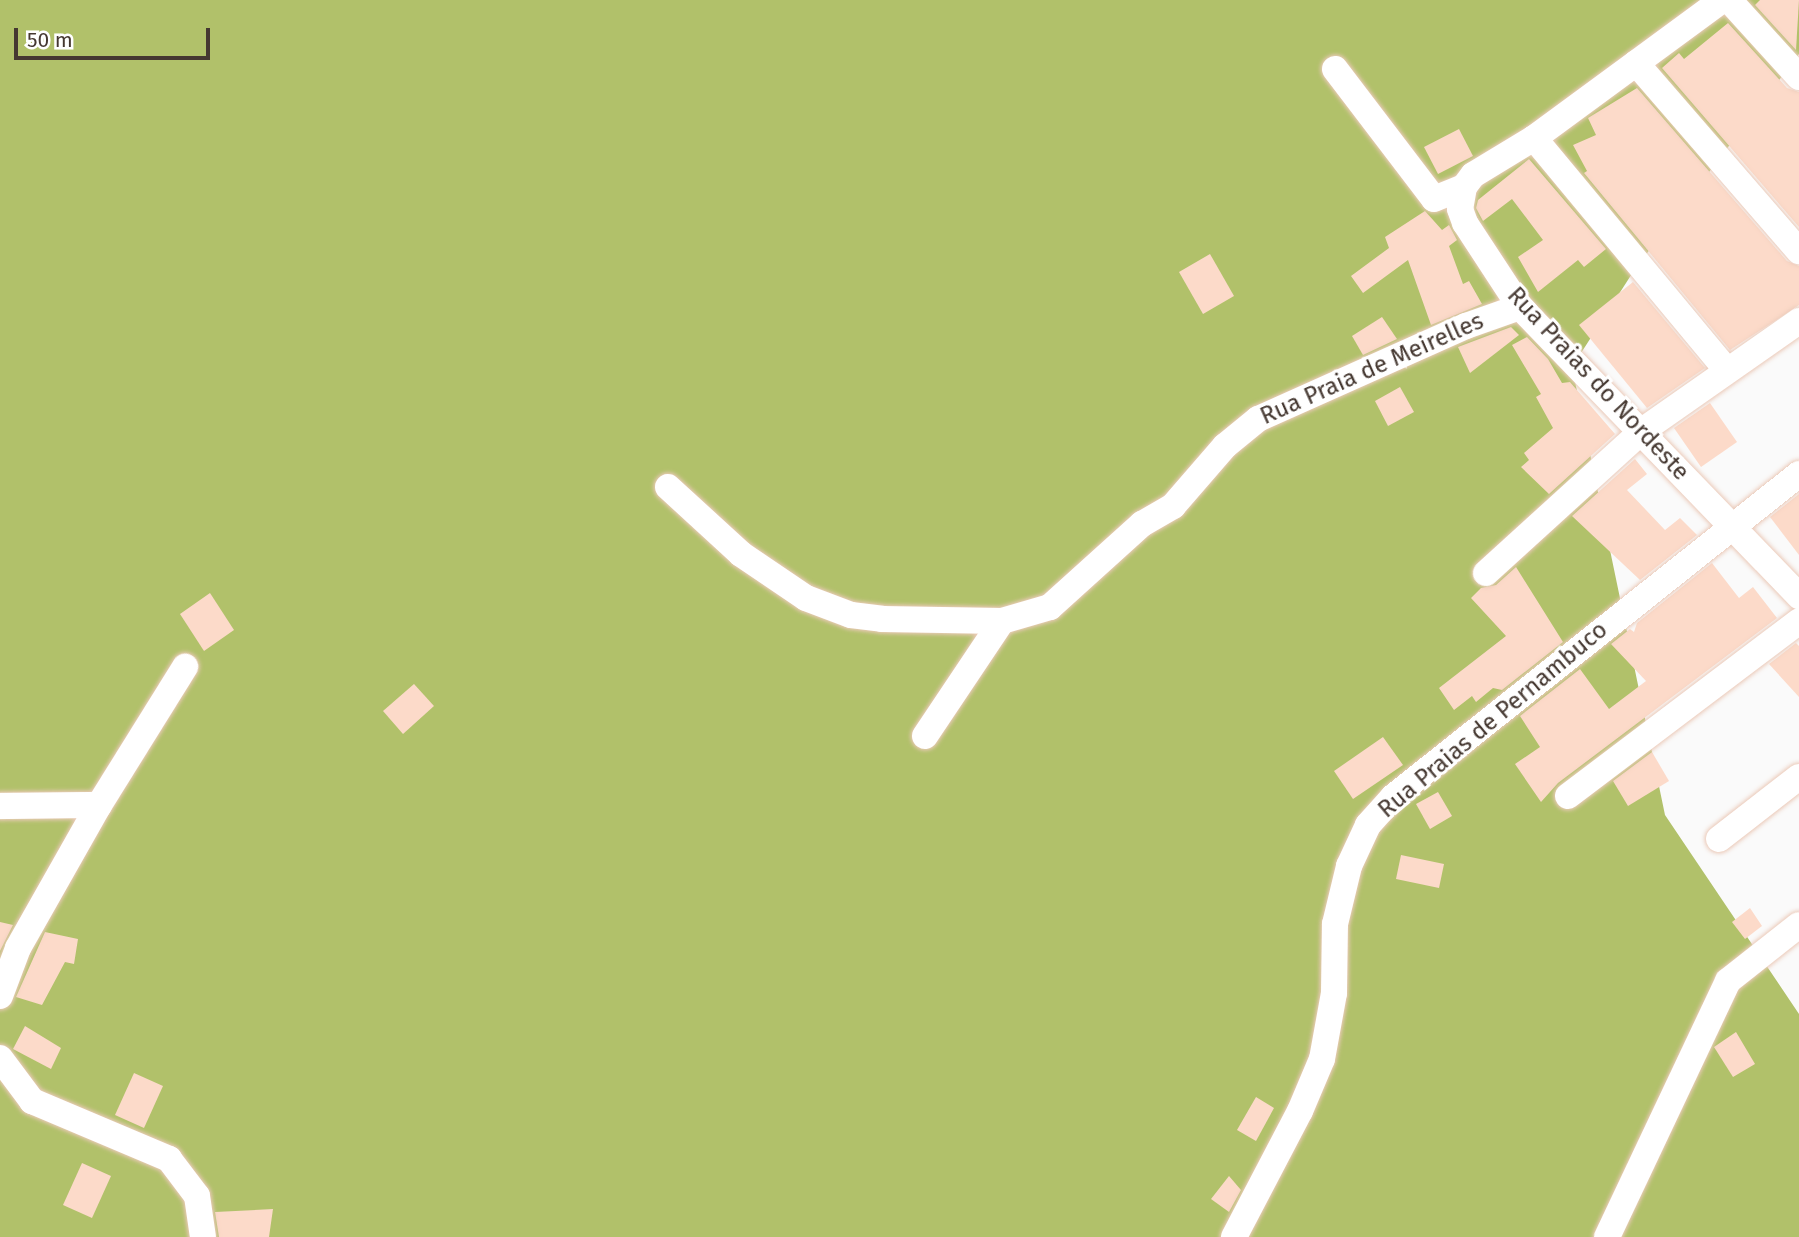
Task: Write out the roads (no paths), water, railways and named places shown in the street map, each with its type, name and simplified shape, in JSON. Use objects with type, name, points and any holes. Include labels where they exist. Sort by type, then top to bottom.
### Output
[{"type":"street","points":[[1335,69],[1434,199],[1464,187],[1474,175],[1534,138],[1722,0]]},
{"type":"street","points":[[1729,0],[1799,77]]},
{"type":"street","points":[[1636,63],[1799,251]]},
{"type":"street","points":[[1534,138],[1726,369]]},
{"type":"street","name":"Rua Praias do Nordeste","points":[[1464,187],[1460,209],[1465,223],[1520,307],[1642,430],[1799,596]]},
{"type":"street","name":"Rua Praia de Meirelles","points":[[668,487],[741,554],[806,598],[851,615],[882,619],[1002,621],[1050,607],[1142,524],[1173,506],[1225,446],[1258,419],[1466,326],[1520,307]]},
{"type":"street","points":[[1486,572],[1642,430],[1726,369],[1799,321]]},
{"type":"street","name":"Rua Praias de Pernambuco","points":[[1234,1237],[1300,1111],[1322,1059],[1334,993],[1335,924],[1349,866],[1368,825],[1393,797],[1730,526],[1799,474]]},
{"type":"street","points":[[925,736],[1002,621]]},
{"type":"street","points":[[1568,796],[1799,621]]},
{"type":"street","points":[[0,996],[18,948],[99,805],[185,667]]},
{"type":"street","points":[[1719,839],[1799,777]]},
{"type":"street","points":[[0,806],[99,805]]},
{"type":"street","points":[[1607,1237],[1728,981],[1799,925]]},
{"type":"street","points":[[0,1058],[32,1101],[169,1158],[197,1196],[203,1237]]}]
